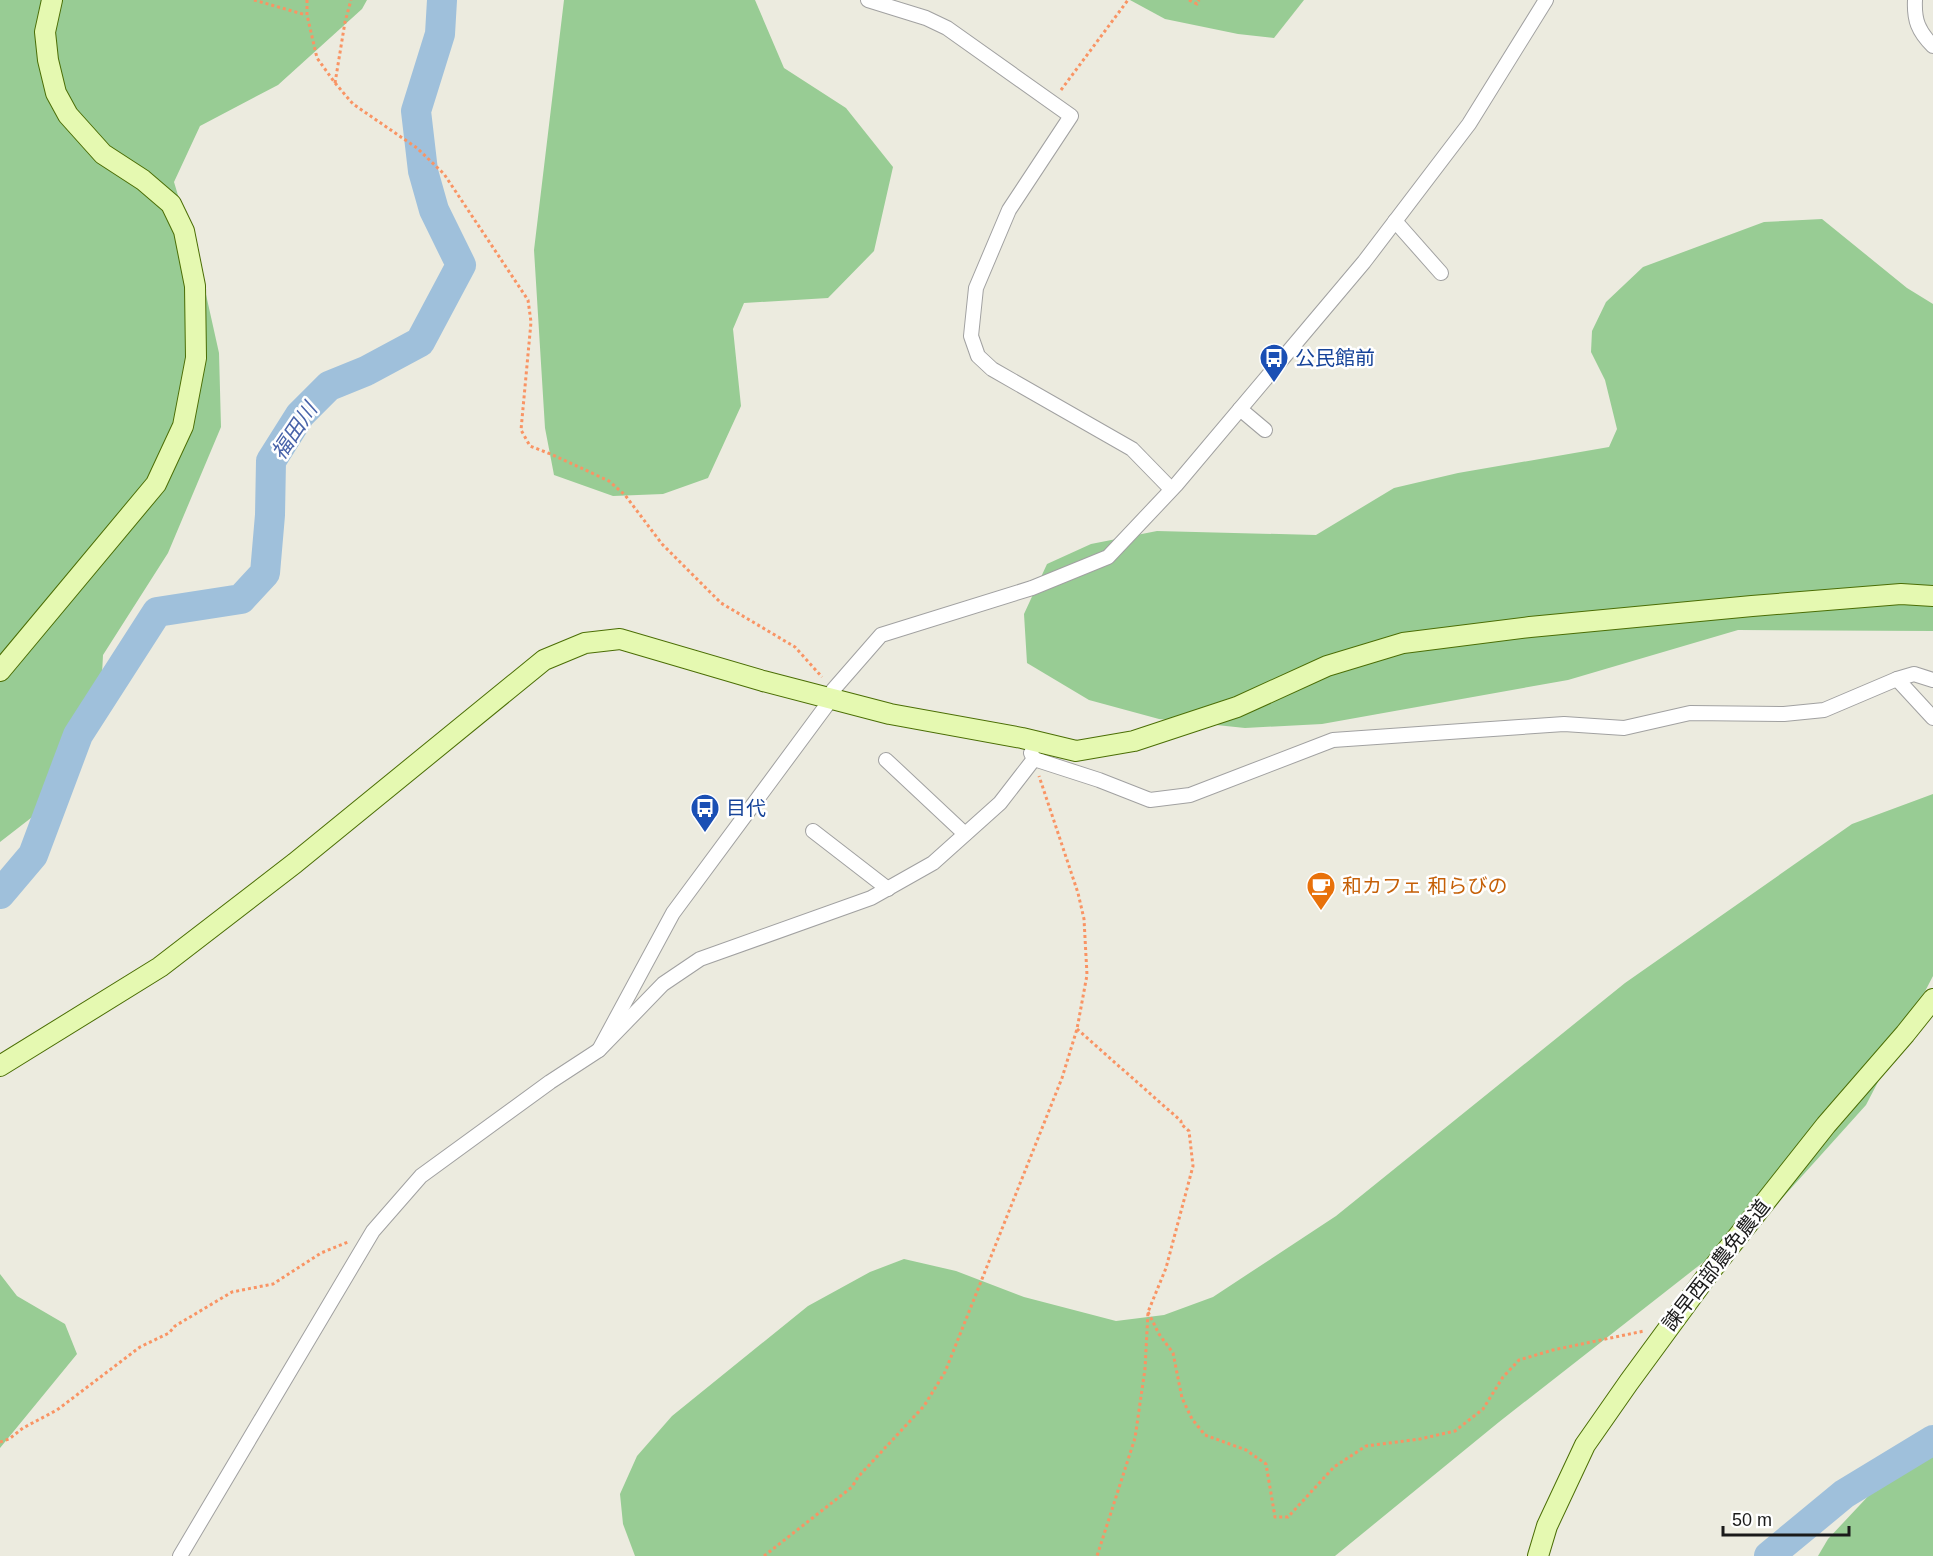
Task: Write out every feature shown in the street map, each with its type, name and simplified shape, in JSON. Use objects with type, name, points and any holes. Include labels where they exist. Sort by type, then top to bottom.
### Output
[{"type":"street","points":[[0,671],[156,484],[183,426],[196,358],[195,286],[184,231],[171,204],[143,180],[103,154],[68,115],[56,93],[48,60],[45,32],[52,0]]},
{"type":"street","points":[[868,0],[926,18],[946,27],[1071,116],[1009,210],[976,288],[971,336],[978,356],[992,369],[1132,449],[1171,489]]},
{"type":"street","points":[[599,1050],[673,914],[833,694],[881,635],[1032,588],[1108,557],[1171,489],[1364,262],[1469,124],[1546,0]]},
{"type":"street","points":[[1915,0],[1914,16],[1925,38],[1933,46]]},
{"type":"street","points":[[1395,221],[1441,273]]},
{"type":"street","points":[[1240,409],[1266,430]]},
{"type":"street","points":[[0,1066],[160,967],[295,863],[544,660],[585,643],[620,639],[763,681],[833,694],[890,714],[1076,750],[1134,741],[1237,707],[1327,666],[1403,643],[1530,627],[1752,606],[1900,594],[1933,596]]},
{"type":"street","points":[[1022,738],[1034,759],[1099,780],[1150,800],[1190,795],[1333,740],[1564,724],[1624,728],[1690,713],[1784,714],[1824,710],[1914,674],[1933,680]]},
{"type":"street","points":[[1897,679],[1933,718]]},
{"type":"street","points":[[180,1556],[374,1231],[421,1176],[550,1082],[599,1050],[663,984],[700,959],[871,898],[933,863],[1000,803],[1034,759]]},
{"type":"street","points":[[886,760],[965,834]]},
{"type":"street","points":[[813,831],[888,889]]},
{"type":"street","name":"諫早西部農免農道","points":[[1538,1556],[1547,1526],[1585,1444],[1669,1326],[1826,1125],[1933,999]]},
{"type":"path","points":[[254,0],[307,15]]},
{"type":"path","points":[[307,0],[307,15],[317,58],[335,83],[352,104],[417,148],[444,174],[528,300],[531,322],[521,430],[530,446],[553,454],[609,481],[625,495],[662,544],[721,603],[795,646],[833,694]]},
{"type":"path","points":[[335,83],[351,0]]},
{"type":"path","points":[[1053,101],[1128,0]]},
{"type":"path","points":[[1189,0],[1197,4],[1199,0]]},
{"type":"path","points":[[764,1556],[852,1487],[858,1477],[924,1406],[945,1372],[1062,1078],[1077,1029],[1087,975],[1084,920],[1078,893],[1034,759]]},
{"type":"path","points":[[1077,1029],[1181,1121],[1181,1124],[1189,1131],[1192,1166],[1166,1268],[1148,1312],[1145,1369],[1135,1438],[1097,1556]]},
{"type":"path","points":[[0,1443],[57,1410],[140,1347],[169,1334],[176,1326],[232,1292],[273,1284],[321,1254],[374,1231]]},
{"type":"path","points":[[1148,1312],[1159,1334],[1173,1353],[1182,1398],[1192,1419],[1205,1435],[1246,1450],[1266,1464],[1275,1517],[1288,1517],[1334,1467],[1366,1446],[1420,1439],[1455,1431],[1483,1409],[1503,1377],[1520,1360],[1553,1350],[1669,1326]]},
{"type":"green space","points":[[0,0],[367,0],[362,9],[278,85],[200,126],[174,182],[201,272],[219,353],[221,427],[168,553],[103,655],[100,713],[49,804],[0,842]]},
{"type":"green space","points":[[564,0],[755,0],[784,68],[846,108],[893,167],[874,251],[828,298],[744,303],[733,329],[741,406],[708,478],[663,494],[613,496],[554,475],[545,428],[534,250]]},
{"type":"green space","points":[[1130,0],[1304,0],[1274,38],[1238,34],[1165,19]]},
{"type":"green space","points":[[1822,219],[1907,288],[1933,304],[1933,631],[1738,630],[1568,680],[1322,724],[1245,728],[1159,719],[1089,700],[1027,663],[1024,614],[1047,564],[1091,544],[1157,531],[1316,535],[1394,488],[1458,473],[1609,447],[1617,429],[1605,380],[1591,352],[1592,331],[1606,302],[1643,267],[1764,222]]},
{"type":"green space","points":[[1933,794],[1933,976],[1866,1105],[1775,1206],[1499,1422],[1335,1556],[635,1556],[623,1524],[620,1494],[637,1456],[672,1416],[808,1306],[870,1272],[904,1259],[956,1271],[1024,1297],[1116,1321],[1164,1315],[1213,1297],[1336,1216],[1625,983],[1852,824]]},
{"type":"green space","points":[[0,1274],[17,1296],[65,1324],[77,1354],[0,1448]]},
{"type":"green space","points":[[1933,1427],[1933,1556],[1818,1556],[1828,1539]]},
{"type":"waterway","name":"福田川","points":[[0,894],[33,855],[78,735],[157,612],[241,599],[265,573],[270,515],[271,461],[300,415],[329,386],[366,371],[420,342],[461,265],[434,210],[423,171],[416,111],[440,34],[442,0]]},
{"type":"waterway","points":[[1769,1556],[1844,1494],[1933,1440]]},
{"type":"place","name":"公民館前","points":[[1274,384]]},
{"type":"place","name":"目代","points":[[705,834]]},
{"type":"place","name":"和カフェ 和らびの","points":[[1321,912]]}]
